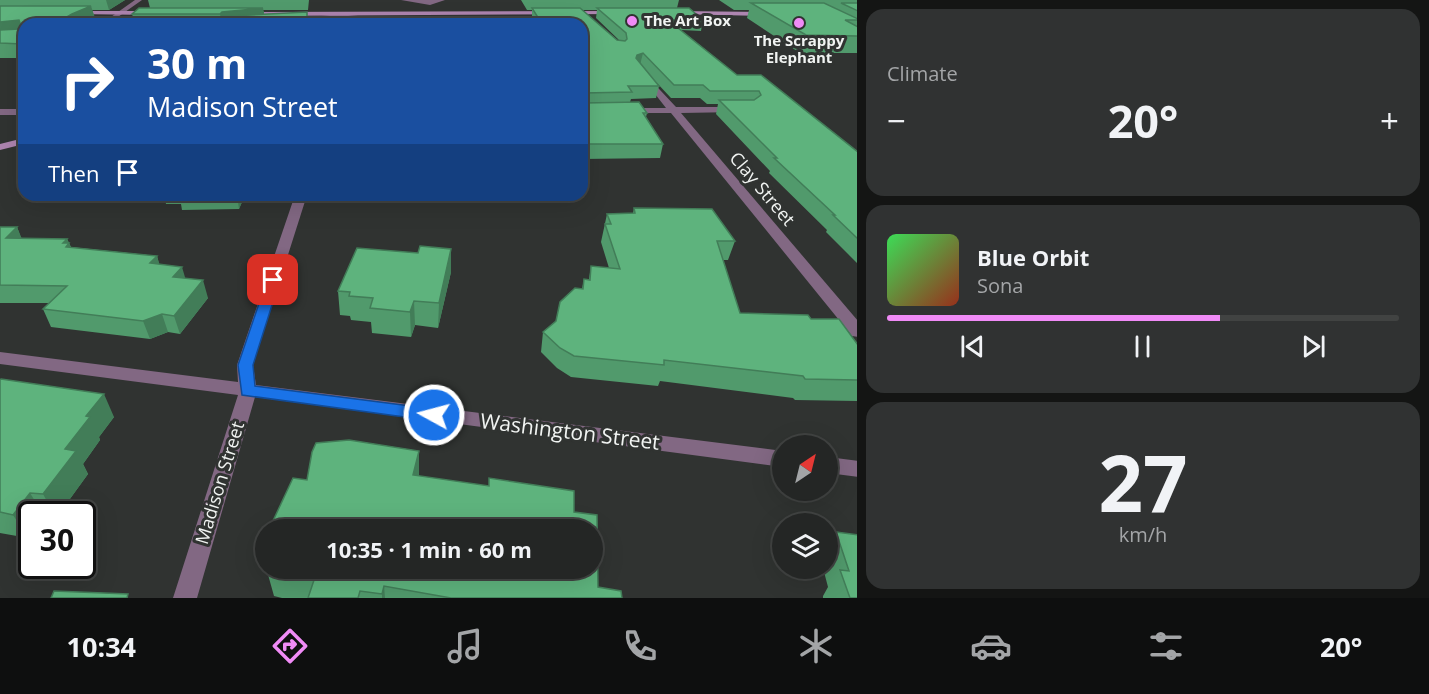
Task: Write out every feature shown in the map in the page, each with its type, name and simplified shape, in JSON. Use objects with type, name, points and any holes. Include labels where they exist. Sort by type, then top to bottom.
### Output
[{"type":"main road","points":[[550,18],[578,10]]},
{"type":"main road","points":[[238,14],[578,10],[622,13]]},
{"type":"main road","points":[[68,14],[167,13]]},
{"type":"main road","points":[[664,13],[772,14]]},
{"type":"main road","points":[[0,147],[18,142]]},
{"type":"street","points":[[113,18],[139,0]]},
{"type":"street","points":[[404,0],[430,3],[442,0]]},
{"type":"street","points":[[578,10],[593,24]]},
{"type":"street","points":[[293,18],[356,11],[354,18]]},
{"type":"street","name":"Clay Street","points":[[640,69],[857,331]]},
{"type":"street","points":[[617,111],[750,108]]},
{"type":"street","points":[[0,112],[18,112]]},
{"type":"street","name":"Madison Street","points":[[185,598],[248,391],[245,365],[299,201]]},
{"type":"street","name":"Washington Street","points":[[0,358],[772,458]]},
{"type":"street","points":[[838,466],[857,469]]},
{"type":"building","points":[[751,3],[824,3],[857,19],[845,20],[857,26],[857,36],[806,35]]},
{"type":"building","points":[[841,3],[857,3],[857,11]]},
{"type":"building","points":[[0,6],[91,6],[65,18],[18,18],[18,20],[0,22]]},
{"type":"building","points":[[139,8],[263,8],[220,14],[132,14]]},
{"type":"building","points":[[532,8],[580,8],[617,40],[625,41],[626,33],[597,8],[689,8],[703,20],[668,20],[737,75],[761,75],[857,151],[857,238],[774,158],[777,158],[719,100],[754,100],[761,95],[759,91],[710,91],[703,85],[674,85],[643,53],[637,55],[636,58],[659,86],[628,86],[632,92],[588,93],[588,18],[538,18]]},
{"type":"building","points":[[307,12],[307,18],[229,18],[231,16]]},
{"type":"building","points":[[18,29],[18,44],[0,43],[0,30]]},
{"type":"building","points":[[639,102],[647,113],[643,113],[663,144],[588,144],[588,103]]},
{"type":"building","points":[[634,208],[712,209],[735,241],[717,241],[740,313],[808,315],[811,319],[839,319],[857,344],[857,380],[805,379],[803,376],[664,360],[664,365],[574,356],[560,348],[543,332],[556,321],[560,302],[575,288],[583,289],[584,279],[590,280],[591,266],[620,269],[605,224],[611,224],[607,214],[635,213]]},
{"type":"building","points":[[0,227],[17,227],[6,238],[67,239],[63,243],[69,243],[66,247],[157,256],[150,263],[182,267],[173,277],[203,280],[174,316],[162,314],[143,321],[43,309],[67,286],[0,285]]},
{"type":"building","points":[[420,246],[451,249],[439,303],[414,301],[410,312],[370,308],[373,298],[349,296],[350,292],[338,291],[357,248],[418,253]]},
{"type":"building","points":[[0,380],[104,394],[86,416],[90,417],[65,449],[76,451],[43,494],[30,493],[24,501],[18,501],[18,509],[13,515],[0,512]]},
{"type":"building","points":[[349,440],[419,451],[413,475],[489,486],[489,478],[574,491],[574,512],[597,515],[597,519],[274,519],[293,478],[307,480],[316,443]]},
{"type":"building","points":[[838,532],[857,535],[857,598],[850,598],[840,570],[849,571]]},
{"type":"building","points":[[309,579],[598,579],[598,587],[621,591],[622,598],[451,598],[384,586],[382,594],[360,591],[358,598],[308,598],[314,580]]},
{"type":"building","points":[[54,591],[128,594],[127,598],[51,598]]},
{"type":"place","name":"The Art Box","points":[[632,21]]},
{"type":"place","name":"The Scrappy Elephant","points":[[799,23]]},
{"type":"route","points":[[273,280],[245,365],[248,391],[434,415]]}]
